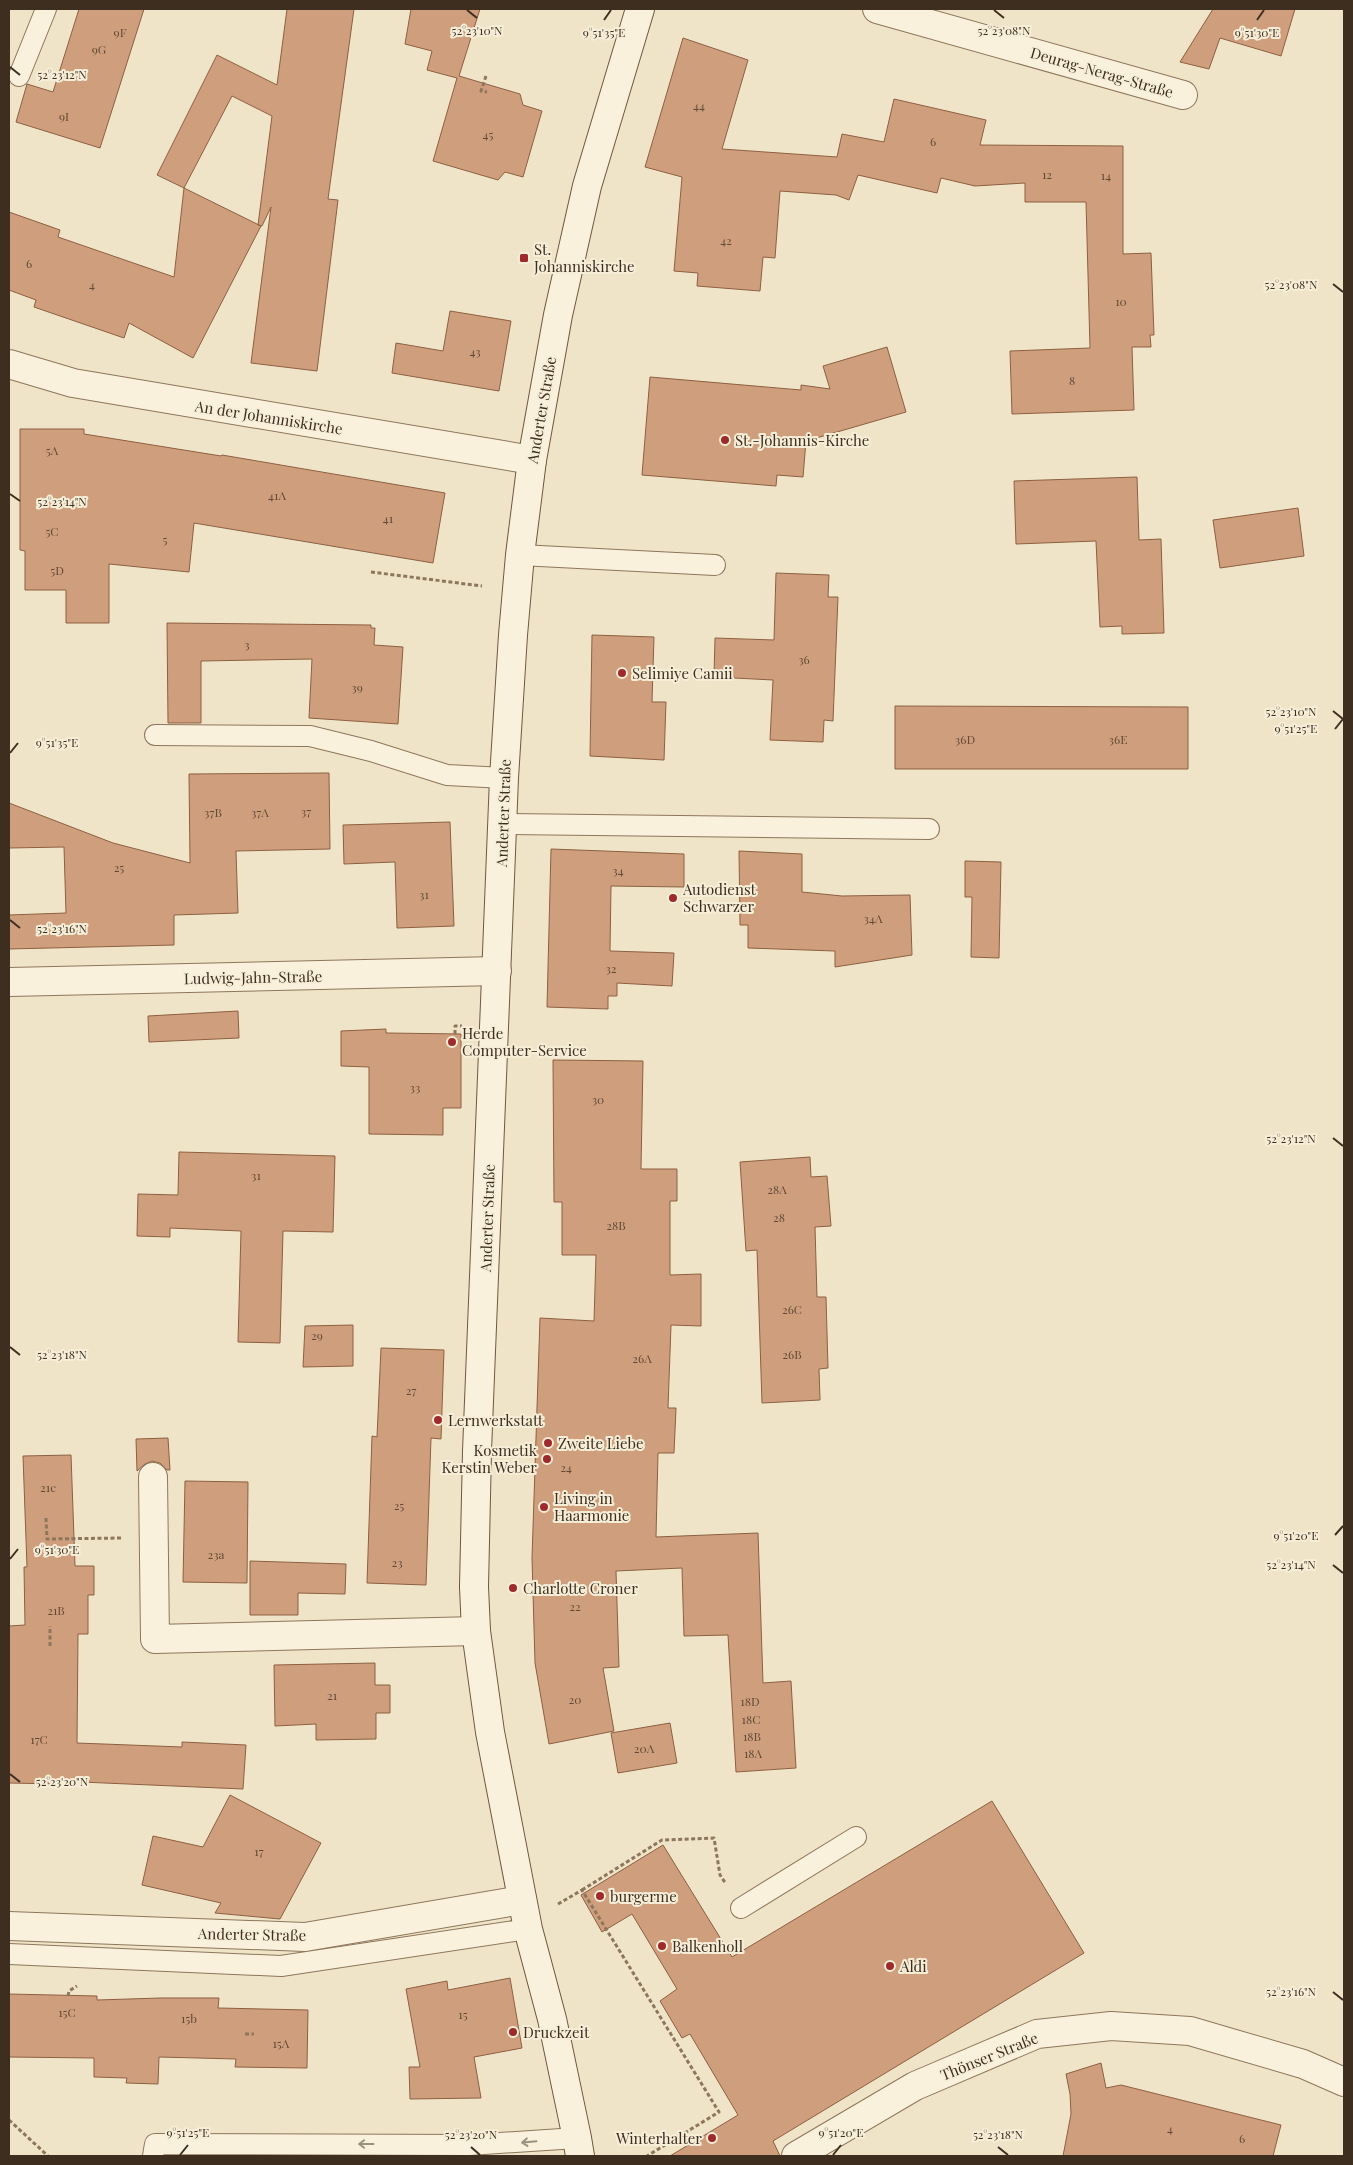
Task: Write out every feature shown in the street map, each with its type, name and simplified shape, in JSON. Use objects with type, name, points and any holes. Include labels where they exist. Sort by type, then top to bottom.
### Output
[{"type":"street","name":"Anderter Straße","points":[[578,2147],[552,2019],[528,1929],[490,1732],[476,1631],[474,1587],[477,1451],[504,778],[520,555],[532,460],[558,314],[587,186],[640,9]]},
{"type":"street","name":"Deurag-Nerag-Straße","points":[[876,9],[1183,95]]},
{"type":"street","name":"An der Johanniskirche","points":[[9,364],[82,385],[532,460]]},
{"type":"street","name":"Ludwig-Jahn-Straße","points":[[9,982],[497,971]]},
{"type":"street","points":[[153,1477],[154,1639],[476,1631]]},
{"type":"street","name":"Anderter Straße","points":[[9,1926],[305,1937],[522,1900]]},
{"type":"street","name":"Thönser Straße","points":[[796,2156],[914,2086],[1037,2034],[1110,2026],[1190,2031],[1303,2064],[1344,2082]]},
{"type":"lane","points":[[19,76],[46,9]]},
{"type":"lane","points":[[520,555],[715,565]]},
{"type":"lane","points":[[155,735],[310,736],[371,751],[447,775],[504,778]]},
{"type":"lane","points":[[503,824],[929,829]]},
{"type":"lane","points":[[741,1908],[856,1837]]},
{"type":"lane","points":[[9,1954],[281,1966],[528,1929]]},
{"type":"lane","points":[[153,2156],[155,2144],[578,2147]]},
{"type":"path","points":[[486,76],[482,91],[488,92]]},
{"type":"path","points":[[371,572],[482,586]]},
{"type":"path","points":[[455,1034],[455,1026],[467,1026]]},
{"type":"path","points":[[46,1518],[47,1539],[133,1538]]},
{"type":"path","points":[[50,1626],[50,1646]]},
{"type":"path","points":[[558,1904],[662,1840],[714,1838],[720,1875],[741,1908]]},
{"type":"path","points":[[582,1890],[719,2112],[647,2156]]},
{"type":"path","points":[[245,2034],[254,2034]]},
{"type":"path","points":[[9,2120],[48,2156]]},
{"type":"building","points":[[79,9],[144,9],[100,148],[16,122],[27,84],[53,92]]},
{"type":"building","points":[[287,9],[354,9],[328,199],[338,200],[317,371],[251,363],[271,207],[262,226],[260,225],[193,358],[129,323],[124,338],[34,307],[36,300],[9,290],[9,212],[60,230],[58,237],[174,277],[184,188],[157,175],[217,55],[277,85]],"holes":[[[232,96],[272,116],[258,225],[184,188]]]},
{"type":"building","points":[[411,9],[480,9],[459,76],[520,94],[523,105],[542,111],[523,177],[505,172],[498,180],[433,161],[457,78],[427,70],[432,51],[405,44]]},
{"type":"building","points":[[1213,9],[1295,9],[1281,56],[1220,38],[1209,69],[1180,62]]},
{"type":"building","points":[[683,38],[748,60],[722,149],[837,157],[842,134],[884,142],[894,99],[986,120],[980,145],[1123,146],[1123,254],[1151,253],[1154,335],[1150,335],[1151,347],[1132,347],[1134,410],[1012,414],[1010,351],[1090,348],[1086,202],[1025,202],[1025,183],[975,186],[941,178],[937,193],[858,175],[849,200],[836,195],[780,191],[775,258],[763,257],[760,291],[697,286],[698,273],[674,271],[682,177],[645,167]]},
{"type":"building","points":[[450,311],[511,321],[499,391],[392,373],[396,343],[443,351]]},
{"type":"building","name":"St.-Johannis-Kirche","points":[[887,347],[906,412],[806,441],[803,477],[777,475],[776,486],[642,475],[650,377],[801,390],[801,385],[830,389],[823,366]]},
{"type":"building","points":[[20,429],[84,429],[84,434],[222,455],[445,493],[433,563],[194,523],[189,572],[109,564],[109,623],[66,623],[66,590],[25,590],[25,551],[20,550]]},
{"type":"building","points":[[1137,477],[1139,540],[1161,539],[1164,633],[1122,634],[1122,626],[1100,627],[1096,541],[1016,544],[1014,481]]},
{"type":"building","points":[[1298,508],[1304,556],[1220,568],[1213,520]]},
{"type":"building","points":[[776,573],[829,575],[828,597],[838,597],[833,721],[824,720],[823,742],[770,740],[773,680],[714,677],[715,638],[774,640]]},
{"type":"building","points":[[167,623],[371,625],[371,628],[375,628],[374,645],[403,647],[398,724],[309,718],[312,659],[201,661],[201,723],[168,723]]},
{"type":"building","name":"Selimiye Camii","points":[[592,635],[654,637],[652,702],[666,702],[664,760],[590,756]]},
{"type":"building","points":[[895,706],[1188,707],[1188,769],[895,769]]},
{"type":"building","points":[[329,773],[330,849],[236,851],[238,913],[174,915],[174,945],[9,949],[9,915],[66,913],[64,847],[9,848],[9,803],[113,843],[190,863],[189,774]]},
{"type":"building","points":[[450,822],[454,926],[397,928],[395,862],[344,864],[343,825]]},
{"type":"building","points":[[551,849],[684,854],[684,887],[611,886],[610,951],[674,953],[672,986],[617,983],[617,996],[608,996],[608,1009],[547,1007]]},
{"type":"building","points":[[739,851],[802,854],[802,892],[842,896],[910,895],[912,955],[835,967],[835,951],[748,948],[748,925],[740,925]]},
{"type":"building","points":[[965,861],[1001,862],[999,958],[971,957],[972,897],[965,897]]},
{"type":"building","points":[[238,1011],[239,1038],[149,1042],[148,1016]]},
{"type":"building","points":[[386,1029],[386,1033],[461,1034],[461,1108],[443,1108],[443,1135],[369,1134],[369,1067],[341,1066],[341,1031]]},
{"type":"building","points":[[553,1060],[643,1061],[641,1169],[677,1169],[677,1201],[670,1201],[670,1275],[701,1274],[701,1326],[671,1325],[668,1408],[676,1408],[674,1453],[658,1453],[656,1537],[758,1533],[763,1683],[791,1681],[796,1768],[736,1772],[728,1635],[684,1636],[682,1568],[616,1571],[619,1667],[603,1668],[614,1731],[549,1744],[535,1663],[532,1558],[540,1318],[594,1321],[596,1255],[562,1255],[562,1202],[554,1202]]},
{"type":"building","points":[[179,1152],[335,1156],[333,1232],[283,1231],[280,1343],[238,1342],[241,1231],[170,1228],[170,1237],[137,1236],[138,1194],[178,1195]]},
{"type":"building","points":[[810,1157],[811,1177],[827,1176],[831,1226],[815,1227],[817,1297],[826,1297],[828,1368],[819,1369],[820,1400],[762,1403],[757,1250],[746,1251],[740,1162]]},
{"type":"building","points":[[353,1325],[353,1366],[303,1367],[305,1326]]},
{"type":"building","points":[[381,1348],[444,1350],[441,1439],[431,1438],[426,1585],[367,1583],[372,1436],[377,1437]]},
{"type":"building","points":[[168,1438],[170,1470],[167,1470],[160,1463],[152,1461],[137,1471],[136,1439]]},
{"type":"building","points":[[71,1455],[75,1566],[94,1566],[94,1595],[88,1595],[88,1634],[78,1634],[77,1743],[182,1747],[182,1742],[246,1745],[243,1789],[58,1781],[58,1784],[9,1783],[9,1626],[25,1625],[24,1567],[27,1567],[23,1456]]},
{"type":"building","points":[[185,1481],[248,1482],[247,1583],[183,1582]]},
{"type":"building","points":[[250,1561],[346,1564],[345,1594],[298,1593],[298,1615],[250,1615]]},
{"type":"building","points":[[375,1663],[375,1685],[390,1685],[390,1713],[376,1713],[376,1739],[316,1740],[316,1724],[275,1726],[274,1665]]},
{"type":"building","points":[[670,1723],[677,1763],[618,1773],[611,1733]]},
{"type":"building","points":[[230,1795],[321,1843],[280,1919],[215,1913],[221,1903],[142,1885],[153,1836],[203,1847]]},
{"type":"building","points":[[992,1801],[1084,1953],[773,2141],[780,2156],[670,2156],[738,2115],[690,2034],[682,2038],[660,2001],[677,1989],[632,1914],[602,1932],[581,1895],[663,1845],[732,1957]]},
{"type":"building","points":[[510,1978],[522,2048],[474,2057],[481,2098],[410,2099],[409,2067],[420,2067],[406,1989],[447,1981],[448,1990]]},
{"type":"building","points":[[9,1994],[97,1996],[97,2000],[219,1998],[218,2008],[308,2010],[307,2068],[235,2067],[236,2059],[159,2057],[158,2084],[126,2083],[127,2078],[94,2077],[94,2058],[9,2057]]},
{"type":"building","points":[[1101,2063],[1106,2088],[1121,2085],[1281,2125],[1273,2156],[1063,2156],[1071,2114],[1066,2074]]},
{"type":"place","name":"St. Johanniskirche","points":[[524,258]]},
{"type":"place","name":"St.-Johannis-Kirche","points":[[725,440]]},
{"type":"place","name":"Selimiye Camii","points":[[622,673]]},
{"type":"place","name":"Autodienst Schwarzer","points":[[673,898]]},
{"type":"place","name":"Herde Computer-Service","points":[[452,1042]]},
{"type":"place","name":"Lernwerkstatt","points":[[438,1420]]},
{"type":"place","name":"Zweite Liebe","points":[[548,1443]]},
{"type":"place","name":"Kosmetik Kerstin Weber","points":[[547,1459]]},
{"type":"place","name":"Living in Haarmonie","points":[[544,1507]]},
{"type":"place","name":"Charlotte Croner","points":[[513,1588]]},
{"type":"place","name":"burgerme","points":[[600,1896]]},
{"type":"place","name":"Balkenholl","points":[[662,1946]]},
{"type":"place","name":"Aldi","points":[[890,1966]]},
{"type":"place","name":"Druckzeit","points":[[513,2032]]},
{"type":"place","name":"Winterhalter","points":[[712,2138]]}]
